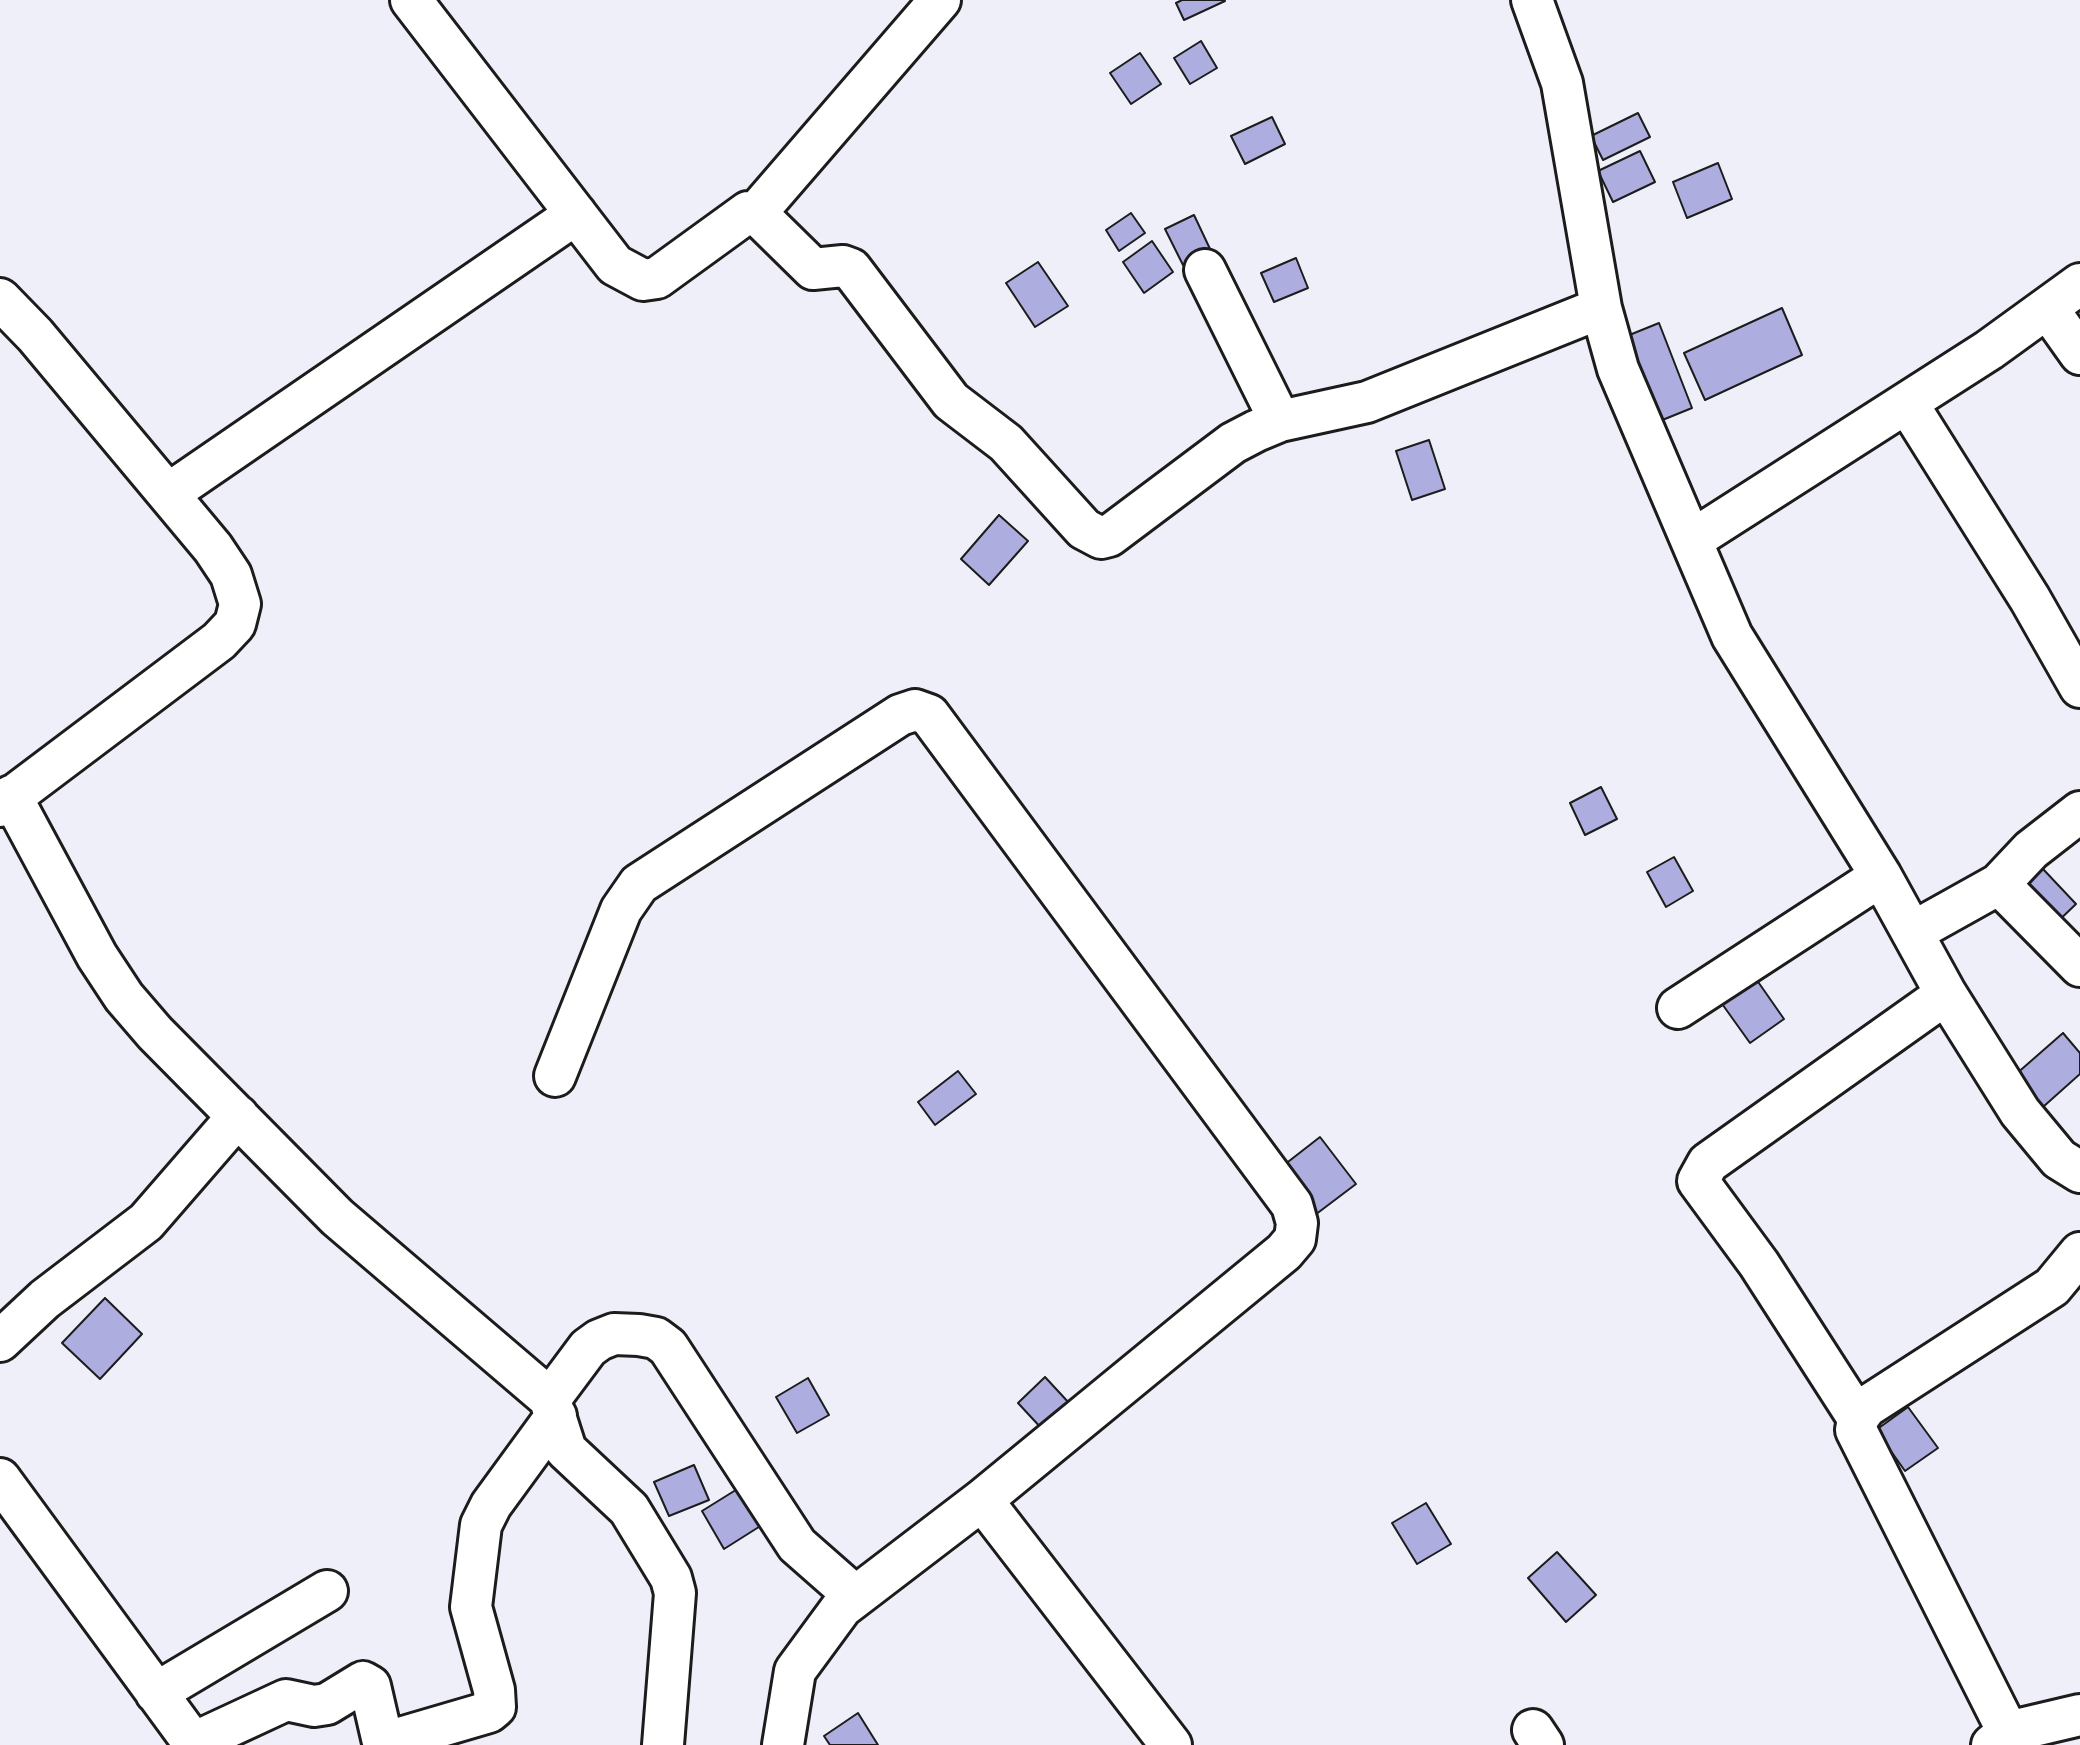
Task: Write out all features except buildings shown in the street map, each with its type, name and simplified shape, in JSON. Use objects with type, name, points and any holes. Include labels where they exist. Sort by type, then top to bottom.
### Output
[{"type":"street","points":[[411,0],[615,265],[643,280],[657,278],[748,212],[756,213],[813,269],[843,266],[851,269],[951,401],[1006,443],[1092,535],[1109,536],[1233,443],[1280,421],[1367,402],[1601,308]]},
{"type":"street","points":[[756,213],[940,0]]},
{"type":"street","points":[[1532,0],[1562,83],[1601,308],[1618,369],[1654,460],[1732,636],[1881,876],[1946,994],[2038,1138],[2059,1159],[2080,1172]]},
{"type":"street","points":[[168,494],[576,214]]},
{"type":"street","points":[[1205,270],[1280,421]]},
{"type":"street","points":[[1692,540],[1907,403],[2048,309],[2080,284]]},
{"type":"street","points":[[0,299],[35,335],[168,494],[231,575],[240,604],[235,624],[219,641],[6,801],[124,997],[376,1254],[553,1408],[566,1450],[629,1509],[671,1578],[675,1593],[663,1745]]},
{"type":"street","points":[[2048,309],[2080,354]]},
{"type":"street","points":[[1907,403],[2030,599],[2080,687]]},
{"type":"street","points":[[555,1076],[621,910],[639,884],[900,715],[915,710],[929,715],[1292,1205],[1297,1223],[1295,1239],[1284,1252],[982,1500],[855,1596],[801,1659],[795,1671],[783,1745]]},
{"type":"street","points":[[1913,932],[1999,884],[2031,850],[2080,812]]},
{"type":"street","points":[[1678,1008],[1881,876]]},
{"type":"street","points":[[1999,884],[2080,966]]},
{"type":"street","points":[[1858,1418],[1759,1264],[1698,1181],[1708,1163],[1946,994]]},
{"type":"street","points":[[0,1341],[45,1299],[146,1222],[238,1116]]},
{"type":"street","points":[[2080,1253],[2052,1287],[1866,1407],[1858,1418],[1856,1430],[2000,1738],[2080,1715]]},
{"type":"street","points":[[0,1479],[156,1693],[195,1740],[286,1700],[314,1706],[327,1704],[363,1682],[370,1686],[382,1738],[386,1740],[489,1712],[496,1700],[470,1594],[481,1525],[588,1348],[614,1334],[656,1338],[680,1362],[797,1545],[855,1596]]},
{"type":"street","points":[[982,1500],[1171,1745]]},
{"type":"street","points":[[156,1693],[327,1591]]}]
